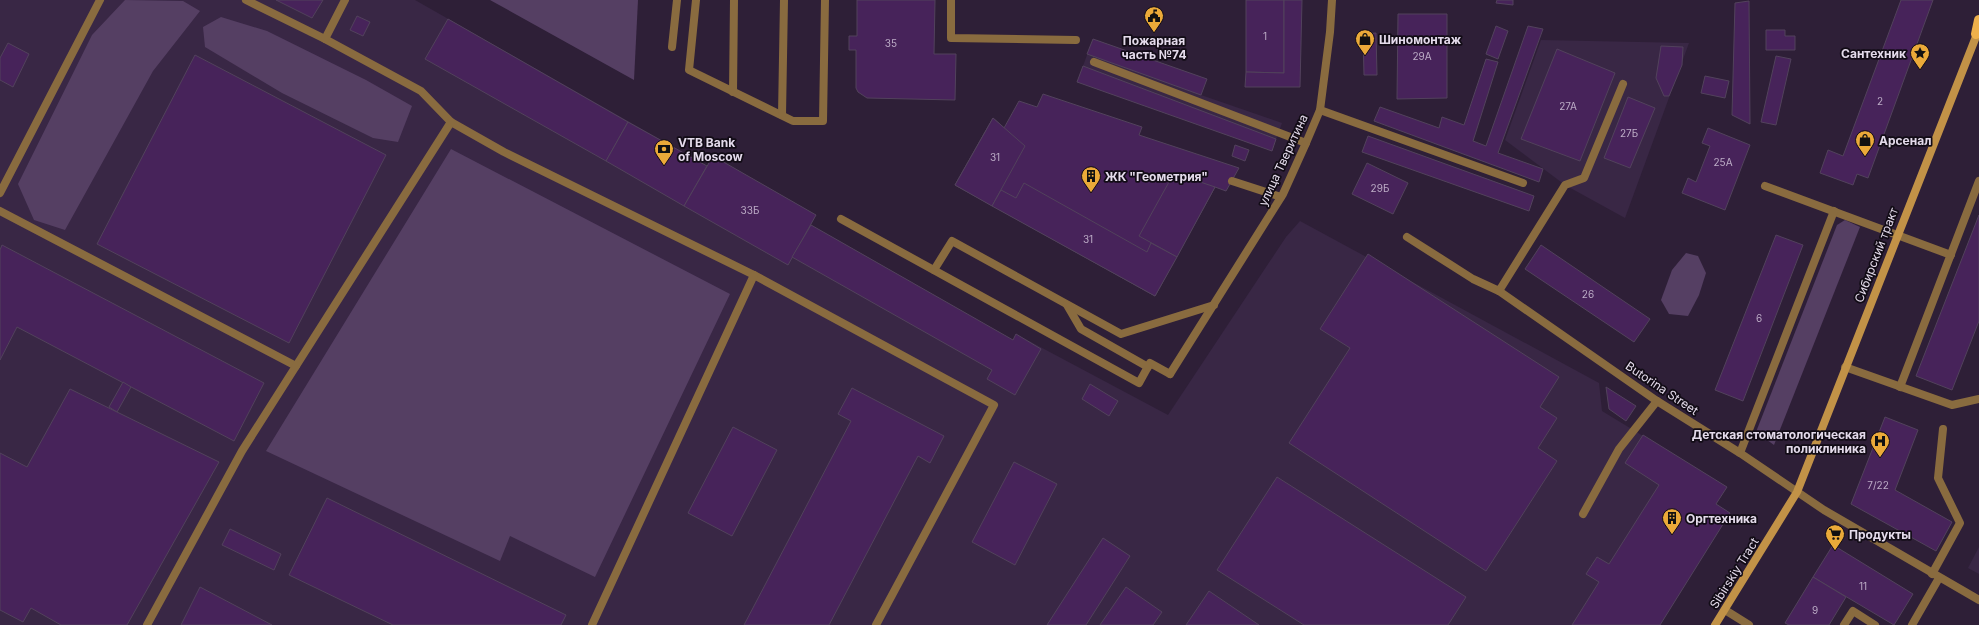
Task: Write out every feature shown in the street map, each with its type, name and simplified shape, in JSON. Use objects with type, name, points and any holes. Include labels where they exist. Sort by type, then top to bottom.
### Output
[{"type":"main road","points":[[1978,31],[1979,20]]},
{"type":"main road","name":"Сибирский тракт","points":[[1796,492],[1978,31]]},
{"type":"main road","name":"Sibirskiy Tract","points":[[1715,625],[1796,492]]},
{"type":"street","points":[[0,193],[100,0]]},
{"type":"street","points":[[246,0],[325,39],[421,91],[451,122],[504,152],[754,275],[994,405],[876,625]]},
{"type":"street","points":[[325,39],[345,0]]},
{"type":"street","points":[[672,48],[677,0]]},
{"type":"street","points":[[696,0],[689,70],[793,120],[823,121],[825,0]]},
{"type":"street","points":[[733,92],[734,0]]},
{"type":"street","points":[[782,115],[784,0]]},
{"type":"street","points":[[952,0],[951,38],[1076,40]]},
{"type":"street","name":"улица Тверитина","points":[[1148,367],[1150,363],[1170,374],[1281,197],[1320,110],[1330,32],[1332,0]]},
{"type":"street","points":[[1094,62],[1306,143]]},
{"type":"street","points":[[1499,291],[1565,185],[1584,178],[1623,84]]},
{"type":"street","points":[[1320,110],[1523,184]]},
{"type":"street","points":[[146,625],[242,452],[451,122]]},
{"type":"street","points":[[1232,181],[1281,197]]},
{"type":"street","points":[[1900,387],[1979,181]]},
{"type":"street","points":[[1765,186],[1951,255]]},
{"type":"street","points":[[0,211],[296,366]]},
{"type":"street","points":[[1740,453],[1834,211]]},
{"type":"street","points":[[841,219],[1139,383],[1148,367],[1081,329],[1066,304]]},
{"type":"street","name":"Butorina Street","points":[[1407,237],[1474,278],[1499,291],[1657,401],[1740,453],[1796,492],[1935,576],[1979,600]]},
{"type":"street","points":[[934,270],[952,241],[1121,334],[1214,305]]},
{"type":"street","points":[[592,625],[754,275]]},
{"type":"street","points":[[1845,367],[1952,405],[1979,399]]},
{"type":"street","points":[[1583,514],[1619,449],[1657,401]]},
{"type":"street","points":[[1912,625],[1960,523],[1938,478],[1943,429]]},
{"type":"street","points":[[1725,610],[1749,625]]},
{"type":"street","points":[[1844,625],[1853,611],[1875,625]]},
{"type":"shaded area","points":[[0,0],[276,0],[312,18],[323,0],[415,0],[707,166],[713,156],[816,215],[811,225],[1013,340],[1016,334],[1168,415],[1286,237],[1300,221],[1599,383],[1602,411],[1727,487],[1716,504],[1730,513],[1660,625],[0,625]]},
{"type":"shaded area","points":[[125,0],[183,1],[200,11],[153,71],[65,230],[34,220],[18,184],[92,35]]},
{"type":"shaded area","points":[[490,0],[638,0],[634,80]]},
{"type":"shaded area","points":[[221,17],[267,31],[366,80],[412,106],[398,142],[373,138],[282,93],[205,47],[203,27]]},
{"type":"shaded area","points":[[1093,39],[1207,79],[1201,95],[1282,123],[1272,151],[1077,82]]},
{"type":"shaded area","points":[[1541,40],[1689,43],[1625,218],[1565,185],[1505,140]]},
{"type":"shaded area","points":[[451,149],[730,294],[595,577],[510,536],[500,561],[266,451]]},
{"type":"shaded area","points":[[1845,220],[1860,227],[1774,445],[1756,432],[1837,225]]},
{"type":"shaded area","points":[[1686,253],[1698,256],[1706,273],[1699,295],[1688,316],[1669,314],[1661,300],[1672,270]]},
{"type":"shaded area","points":[[1979,547],[1979,574],[1968,568]]},
{"type":"building","points":[[276,0],[323,0],[312,18]]},
{"type":"building","points":[[857,0],[935,0],[934,54],[956,54],[955,100],[867,98],[858,92],[856,88],[856,50],[849,50],[849,36],[857,36]]},
{"type":"building","points":[[1246,0],[1284,0],[1284,73],[1246,72]]},
{"type":"building","points":[[1284,0],[1302,0],[1300,87],[1245,87],[1246,72],[1284,73]]},
{"type":"building","points":[[1497,0],[1513,0],[1513,5],[1496,3]]},
{"type":"building","points":[[1901,0],[1933,0],[1868,178],[1857,174],[1853,185],[1820,173],[1828,150],[1843,156]]},
{"type":"building","points":[[1749,1],[1750,124],[1732,115],[1735,3]]},
{"type":"building","points":[[1398,14],[1447,14],[1447,98],[1397,99]]},
{"type":"building","points":[[357,16],[370,22],[363,36],[350,30]]},
{"type":"building","points":[[448,19],[628,122],[606,161],[425,59]]},
{"type":"building","points":[[1496,26],[1508,31],[1498,59],[1486,54]]},
{"type":"building","points":[[1528,26],[1543,29],[1498,153],[1543,169],[1539,182],[1374,121],[1380,107],[1439,128],[1442,117],[1464,125],[1486,59],[1498,62],[1473,141],[1486,146]]},
{"type":"building","points":[[1766,30],[1785,30],[1785,36],[1795,36],[1795,50],[1766,50]]},
{"type":"building","points":[[1376,33],[1377,75],[1364,75],[1363,34]]},
{"type":"building","points":[[1093,39],[1207,79],[1201,95],[1087,54]]},
{"type":"building","points":[[8,43],[29,54],[13,87],[0,80],[0,58]]},
{"type":"building","points":[[1661,46],[1683,47],[1682,65],[1669,96],[1664,96],[1656,78]]},
{"type":"building","points":[[1557,49],[1615,73],[1580,161],[1521,139]]},
{"type":"building","points":[[195,55],[386,155],[289,343],[97,244]]},
{"type":"building","points":[[1776,56],[1791,59],[1776,125],[1761,122]]},
{"type":"building","points":[[1083,66],[1276,139],[1272,151],[1077,82]]},
{"type":"building","points":[[1705,76],[1729,81],[1725,98],[1701,93]]},
{"type":"building","name":"ЖК \"Геометрия\"","points":[[1043,94],[1142,127],[1139,135],[1239,168],[1226,191],[1215,187],[1155,296],[955,185],[993,118],[1004,128],[1019,101],[1037,107]]},
{"type":"building","points":[[1628,97],[1655,108],[1630,168],[1604,158]]},
{"type":"building","points":[[993,118],[1025,146],[992,206],[955,185]]},
{"type":"building","points":[[628,122],[707,166],[684,206],[606,161]]},
{"type":"building","points":[[1708,128],[1750,145],[1725,210],[1682,193],[1688,178],[1696,182],[1710,146],[1702,143]]},
{"type":"building","points":[[1368,136],[1534,196],[1529,211],[1362,152]]},
{"type":"building","points":[[1235,145],[1249,150],[1245,161],[1232,156]]},
{"type":"building","points":[[713,156],[816,215],[788,265],[684,206]]},
{"type":"building","points":[[1367,163],[1408,183],[1393,214],[1352,194]]},
{"type":"building","points":[[1174,173],[1215,187],[1177,257],[1139,236]]},
{"type":"building","points":[[1024,183],[1147,252],[1151,243],[1177,257],[1155,296],[992,206],[1001,190],[1016,198]]},
{"type":"building","points":[[1979,215],[1979,321],[1952,390],[1916,376]]},
{"type":"building","points":[[811,225],[1013,340],[1016,334],[1041,349],[1015,395],[987,379],[992,370],[792,257]]},
{"type":"building","points":[[1776,235],[1803,245],[1743,401],[1715,390]]},
{"type":"building","points":[[2,245],[264,383],[234,441],[17,327],[0,360],[0,250]]},
{"type":"building","points":[[1541,245],[1650,319],[1634,342],[1525,269]]},
{"type":"building","points":[[1368,254],[1559,377],[1540,407],[1557,418],[1538,448],[1557,461],[1486,571],[1289,443],[1350,348],[1320,329]]},
{"type":"building","points":[[123,382],[131,387],[117,412],[109,407]]},
{"type":"building","points":[[1090,384],[1118,401],[1109,416],[1082,399]]},
{"type":"building","points":[[1606,387],[1636,406],[1626,421],[1609,409]]},
{"type":"building","points":[[852,388],[944,436],[930,463],[918,456],[829,625],[744,625],[851,421],[838,414]]},
{"type":"building","points":[[70,389],[219,462],[127,625],[61,625],[31,608],[23,622],[0,610],[0,453],[27,467]]},
{"type":"building","points":[[1885,417],[1918,430],[1895,490],[1952,522],[1936,551],[1851,504]]},
{"type":"building","points":[[733,427],[777,450],[732,536],[688,513]]},
{"type":"building","name":"Оргтехника","points":[[1643,435],[1727,487],[1716,504],[1730,513],[1660,625],[1572,625],[1599,582],[1586,574],[1597,557],[1609,564],[1659,485],[1625,463]]},
{"type":"building","points":[[1014,462],[1057,484],[1015,565],[972,542]]},
{"type":"building","points":[[1277,477],[1466,597],[1448,625],[1304,625],[1217,570]]},
{"type":"building","points":[[327,498],[566,615],[561,625],[393,625],[289,575]]},
{"type":"building","points":[[230,529],[281,554],[274,570],[222,545]]},
{"type":"building","points":[[1103,538],[1130,556],[1086,625],[1047,625]]},
{"type":"building","points":[[1833,545],[1913,594],[1894,625],[1813,577]]},
{"type":"building","points":[[1813,577],[1846,597],[1829,625],[1789,625],[1785,623]]},
{"type":"building","points":[[200,587],[272,625],[181,625]]},
{"type":"building","points":[[1126,587],[1162,612],[1153,625],[1100,625]]},
{"type":"building","points":[[1209,591],[1259,625],[1186,625]]},
{"type":"place","name":"Пожарная часть №74","points":[[1154,33]]},
{"type":"place","name":"Шиномонтаж","points":[[1365,56]]},
{"type":"place","name":"Сантехник","points":[[1920,70]]},
{"type":"place","name":"Арсенал","points":[[1865,157]]},
{"type":"place","name":"VTB Bank of Moscow","points":[[664,166]]},
{"type":"place","name":"ЖК \"Геометрия\"","points":[[1091,193]]},
{"type":"place","name":"Детская стоматологическая поликлиника","points":[[1880,458]]},
{"type":"place","name":"Оргтехника","points":[[1672,535]]},
{"type":"place","name":"Продукты","points":[[1835,551]]}]
